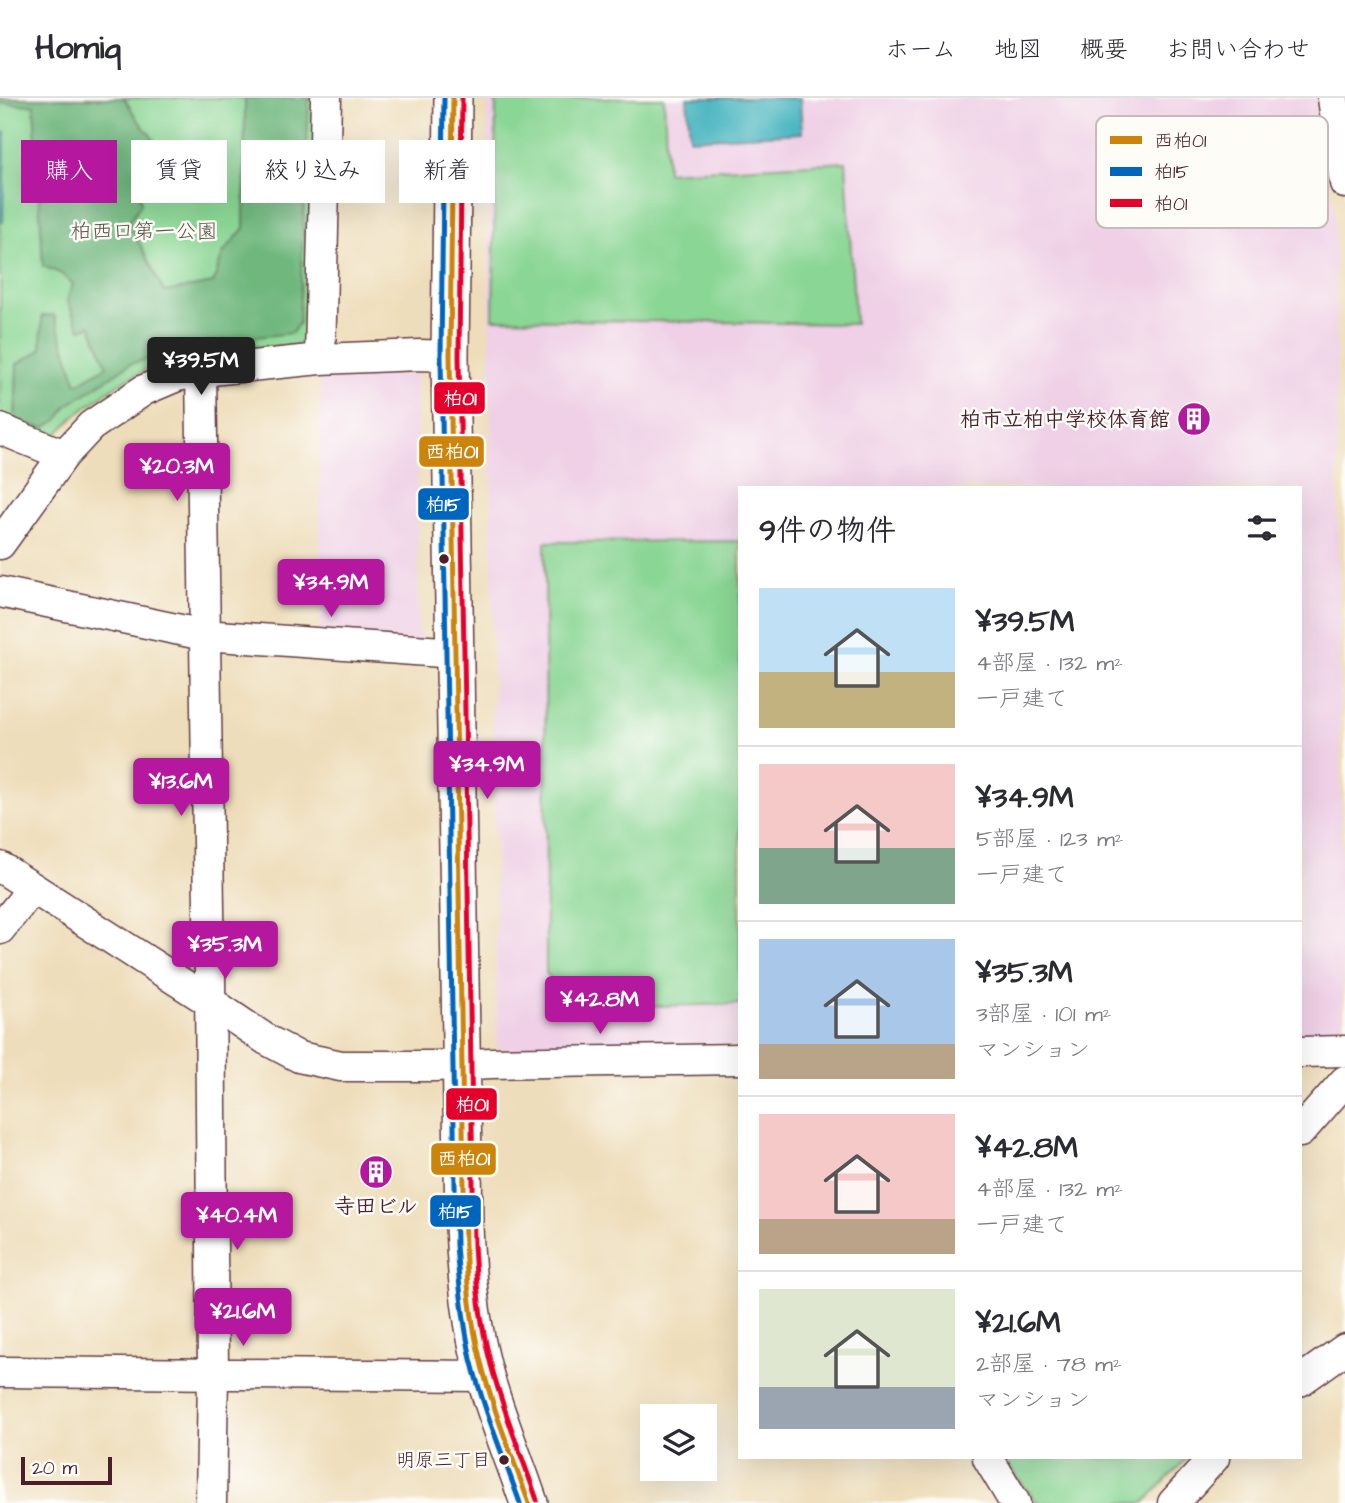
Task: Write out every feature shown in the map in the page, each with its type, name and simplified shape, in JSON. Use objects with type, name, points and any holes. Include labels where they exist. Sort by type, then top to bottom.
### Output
[{"type":"street","points":[[320,359],[326,98]]},
{"type":"street","points":[[453,98],[450,356],[466,1273],[472,1320],[485,1376],[530,1503]]},
{"type":"street","points":[[1333,98],[1345,183]]},
{"type":"street","points":[[0,544],[64,455],[90,426],[144,390],[177,376],[201,371],[320,359],[450,356]]},
{"type":"street","points":[[201,371],[213,1374],[211,1503]]},
{"type":"street","points":[[0,429],[64,455]]},
{"type":"street","points":[[0,592],[204,635],[456,653]]},
{"type":"street","points":[[0,866],[267,1040],[299,1057],[341,1066],[738,1059]]},
{"type":"street","points":[[0,929],[33,888]]},
{"type":"street","points":[[1302,1052],[1345,1051]]},
{"type":"street","points":[[1302,1130],[1345,1081]]},
{"type":"street","points":[[1302,1380],[1345,1349]]},
{"type":"street","points":[[0,1372],[485,1376]]},
{"type":"street","points":[[989,1459],[1014,1503]]},
{"type":"street","points":[[1173,1503],[1213,1459]]},
{"type":"shaded area","points":[[487,98],[1318,98],[1321,116],[1096,116],[1096,228],[1328,228],[1328,168],[1335,217],[1343,1028],[1332,1040],[1302,1040],[1302,486],[738,486],[738,1046],[497,1049],[488,203],[495,203],[495,140],[487,140]]},
{"type":"shaded area","points":[[416,374],[419,645],[320,635],[320,379]]},
{"type":"green space","name":"柏西口第一公園","points":[[0,98],[318,98],[316,140],[241,140],[241,203],[314,203],[309,335],[300,345],[200,352],[171,360],[121,382],[76,415],[58,433],[43,436],[0,418]]},
{"type":"green space","points":[[0,98],[124,98],[154,140],[131,140],[131,203],[141,204],[129,222],[164,292],[213,283],[223,253],[244,228],[244,203],[304,203],[299,323],[292,333],[209,342],[130,364],[67,406],[58,420],[44,428],[15,421],[17,364],[41,350],[42,316],[54,315],[77,384],[107,366],[91,326],[80,329],[67,300],[73,284],[62,274],[43,266],[39,203],[117,203],[117,140],[36,140],[34,105],[0,103]]},
{"type":"green space","points":[[245,98],[309,98],[307,140],[245,140]]},
{"type":"green space","points":[[496,98],[664,98],[667,172],[846,162],[855,324],[493,319]]},
{"type":"green space","points":[[738,541],[738,1004],[577,1008],[546,973],[545,542]]},
{"type":"green space","points":[[1004,1459],[1186,1459],[1144,1503],[1038,1503]]},
{"type":"water","points":[[687,98],[800,98],[802,133],[690,139]]},
{"type":"water","points":[[0,132],[5,132],[3,222],[0,222]]},
{"type":"transit line","name":"柏15","points":[[444,98],[441,356],[456,1245],[471,1359],[487,1413],[520,1503]]},
{"type":"transit line","name":"西柏01","points":[[453,98],[450,356],[465,1245],[470,1302],[480,1358],[496,1413],[529,1503]]},
{"type":"transit line","name":"柏01","points":[[462,98],[459,356],[474,1245],[479,1301],[489,1357],[537,1500]]},
{"type":"place","name":"柏市立柏中学校体育館","points":[[1194,419]]},
{"type":"place","name":"寺田ビル","points":[[376,1172]]},
{"type":"place","name":"明原三丁目","points":[[504,1460]]}]
